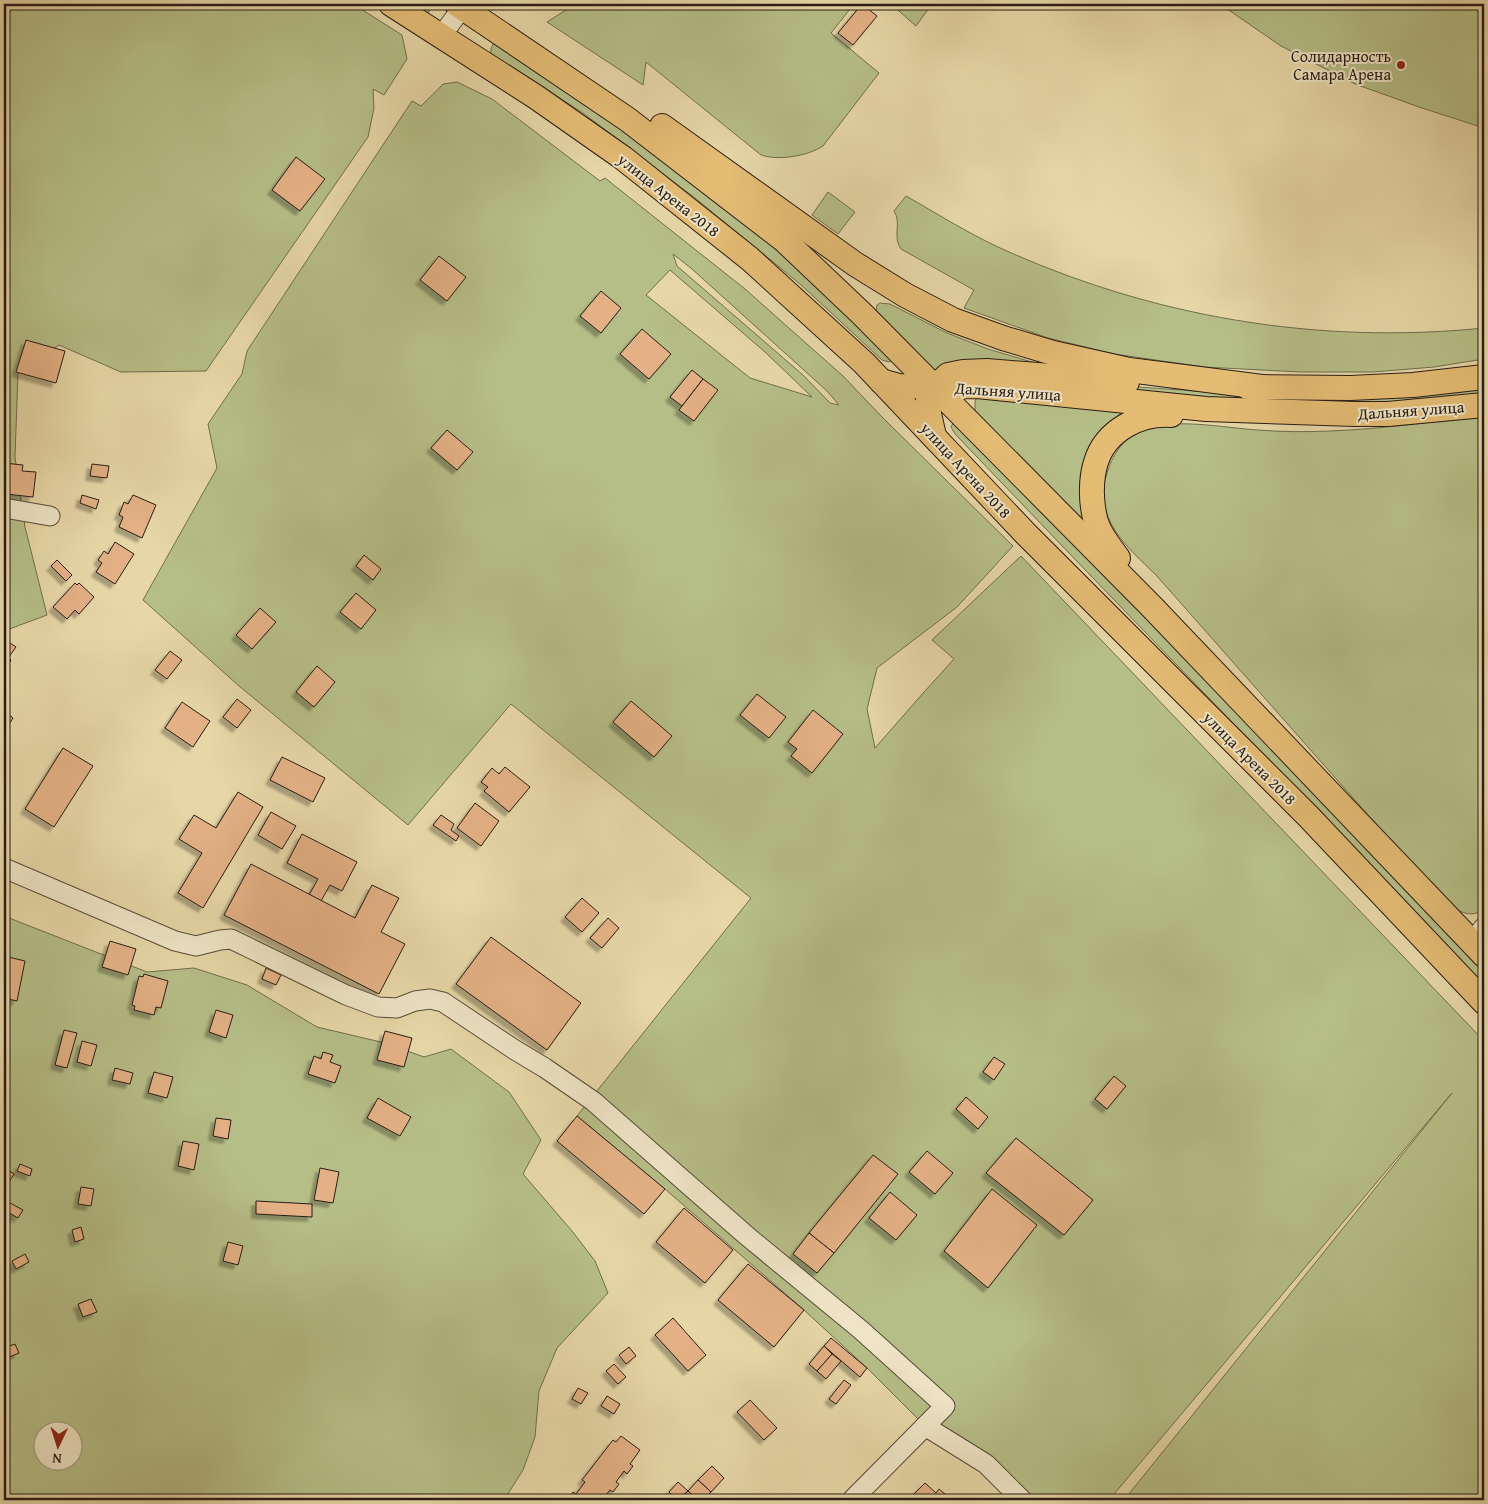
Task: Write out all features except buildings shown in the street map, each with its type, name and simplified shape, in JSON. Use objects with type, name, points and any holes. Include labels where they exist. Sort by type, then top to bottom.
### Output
[{"type":"main road","name":"улица Арена 2018","points":[[390,4],[536,97],[630,163],[750,259],[864,363],[1026,534],[1308,816],[1484,1002]]},
{"type":"main road","name":"улица Арена 2018","points":[[466,5],[627,119],[784,240],[935,387],[1480,941]]},
{"type":"main road","points":[[466,5],[568,61],[855,264],[905,295],[953,320],[1003,338],[1062,355],[1129,370],[1262,388]]},
{"type":"main road","name":"Дальняя улица","points":[[935,387],[948,375],[987,371],[1135,382],[1262,388],[1377,387],[1484,377]]},
{"type":"main road","points":[[881,381],[899,386],[935,387],[928,400],[934,436]]},
{"type":"main road","name":"Дальняя улица","points":[[935,387],[977,386],[1206,409],[1355,414],[1388,414],[1484,405]]},
{"type":"main road","points":[[1152,606],[1107,543],[1097,524],[1092,500],[1096,462],[1103,447],[1119,430],[1136,420],[1158,414],[1298,422],[1355,414]]},
{"type":"street","points":[[441,36],[466,5]]},
{"type":"street","points":[[4,508],[50,516]]},
{"type":"street","points":[[4,868],[175,941],[196,946],[231,939],[346,995],[378,1007],[397,1008],[415,1001],[430,999],[443,1002],[593,1101],[747,1236],[861,1330],[944,1406],[852,1500]]},
{"type":"street","points":[[925,1426],[986,1464],[1022,1500]]},
{"type":"green space","points":[[4,4],[353,4],[402,35],[407,59],[384,95],[373,89],[374,108],[368,137],[206,371],[121,372],[59,345],[18,373],[15,457],[25,527],[47,615],[4,631]]},
{"type":"green space","points":[[412,4],[433,4],[428,13]]},
{"type":"green space","points":[[558,4],[854,4],[831,33],[879,73],[823,146],[801,155],[768,157],[761,155],[646,62],[643,85],[547,22],[566,10]]},
{"type":"green space","points":[[891,4],[932,4],[916,26]]},
{"type":"green space","name":"Солидарность Самара Арена","points":[[1220,4],[1484,4],[1484,128],[1355,84],[1281,46]]},
{"type":"green space","points":[[497,43],[634,135],[756,229],[884,343],[892,360],[889,362],[882,360],[800,284],[695,198],[583,113],[491,54],[493,44]]},
{"type":"green space","points":[[457,82],[492,99],[600,181],[605,178],[745,289],[843,376],[1013,546],[957,607],[877,668],[867,709],[875,748],[954,659],[932,640],[1021,556],[1484,1041],[1484,1500],[1124,1500],[1452,1093],[1109,1500],[1020,1500],[925,1426],[867,1368],[804,1310],[665,1189],[577,1116],[751,898],[511,704],[408,825],[239,686],[143,600],[217,468],[208,424],[242,374],[247,351],[412,101],[421,106],[443,84]],"holes":[[[673,254],[827,391],[839,405],[830,403],[803,375],[677,266]],[[670,270],[765,352],[812,397],[750,378],[646,295]]]},
{"type":"green space","points":[[828,192],[855,212],[838,234],[812,215]]},
{"type":"green space","points":[[906,196],[998,247],[1056,271],[1115,292],[1175,308],[1236,320],[1297,328],[1359,332],[1421,332],[1484,328],[1484,359],[1434,367],[1373,372],[1301,372],[1204,367],[1114,354],[1048,338],[964,308],[974,290],[901,249],[897,240],[897,220],[894,211]]},
{"type":"green space","points":[[880,303],[890,304],[947,333],[988,349],[1042,365],[936,372],[876,313],[877,305]]},
{"type":"green space","points":[[977,380],[1125,386],[1277,397],[1484,386],[1484,393],[1396,404],[1267,405]]},
{"type":"green space","points":[[977,397],[1118,406],[1123,418],[1084,518],[1079,519],[975,412]]},
{"type":"green space","points":[[1484,415],[1484,909],[1474,914],[1468,914],[1444,901],[1156,575],[1134,554],[1108,518],[1104,504],[1104,489],[1109,467],[1118,449],[1132,435],[1151,427],[1197,424],[1303,432],[1388,427]]},
{"type":"green space","points":[[954,421],[969,430],[1484,968],[1484,985],[955,434],[951,427]]},
{"type":"green space","points":[[4,916],[147,972],[194,968],[247,985],[317,1027],[385,1043],[424,1057],[451,1049],[509,1092],[541,1140],[523,1174],[595,1261],[608,1293],[557,1348],[539,1391],[535,1437],[523,1470],[504,1500],[4,1500]]},
{"type":"place","name":"Солидарность Самара Арена","points":[[1401,65]]}]
